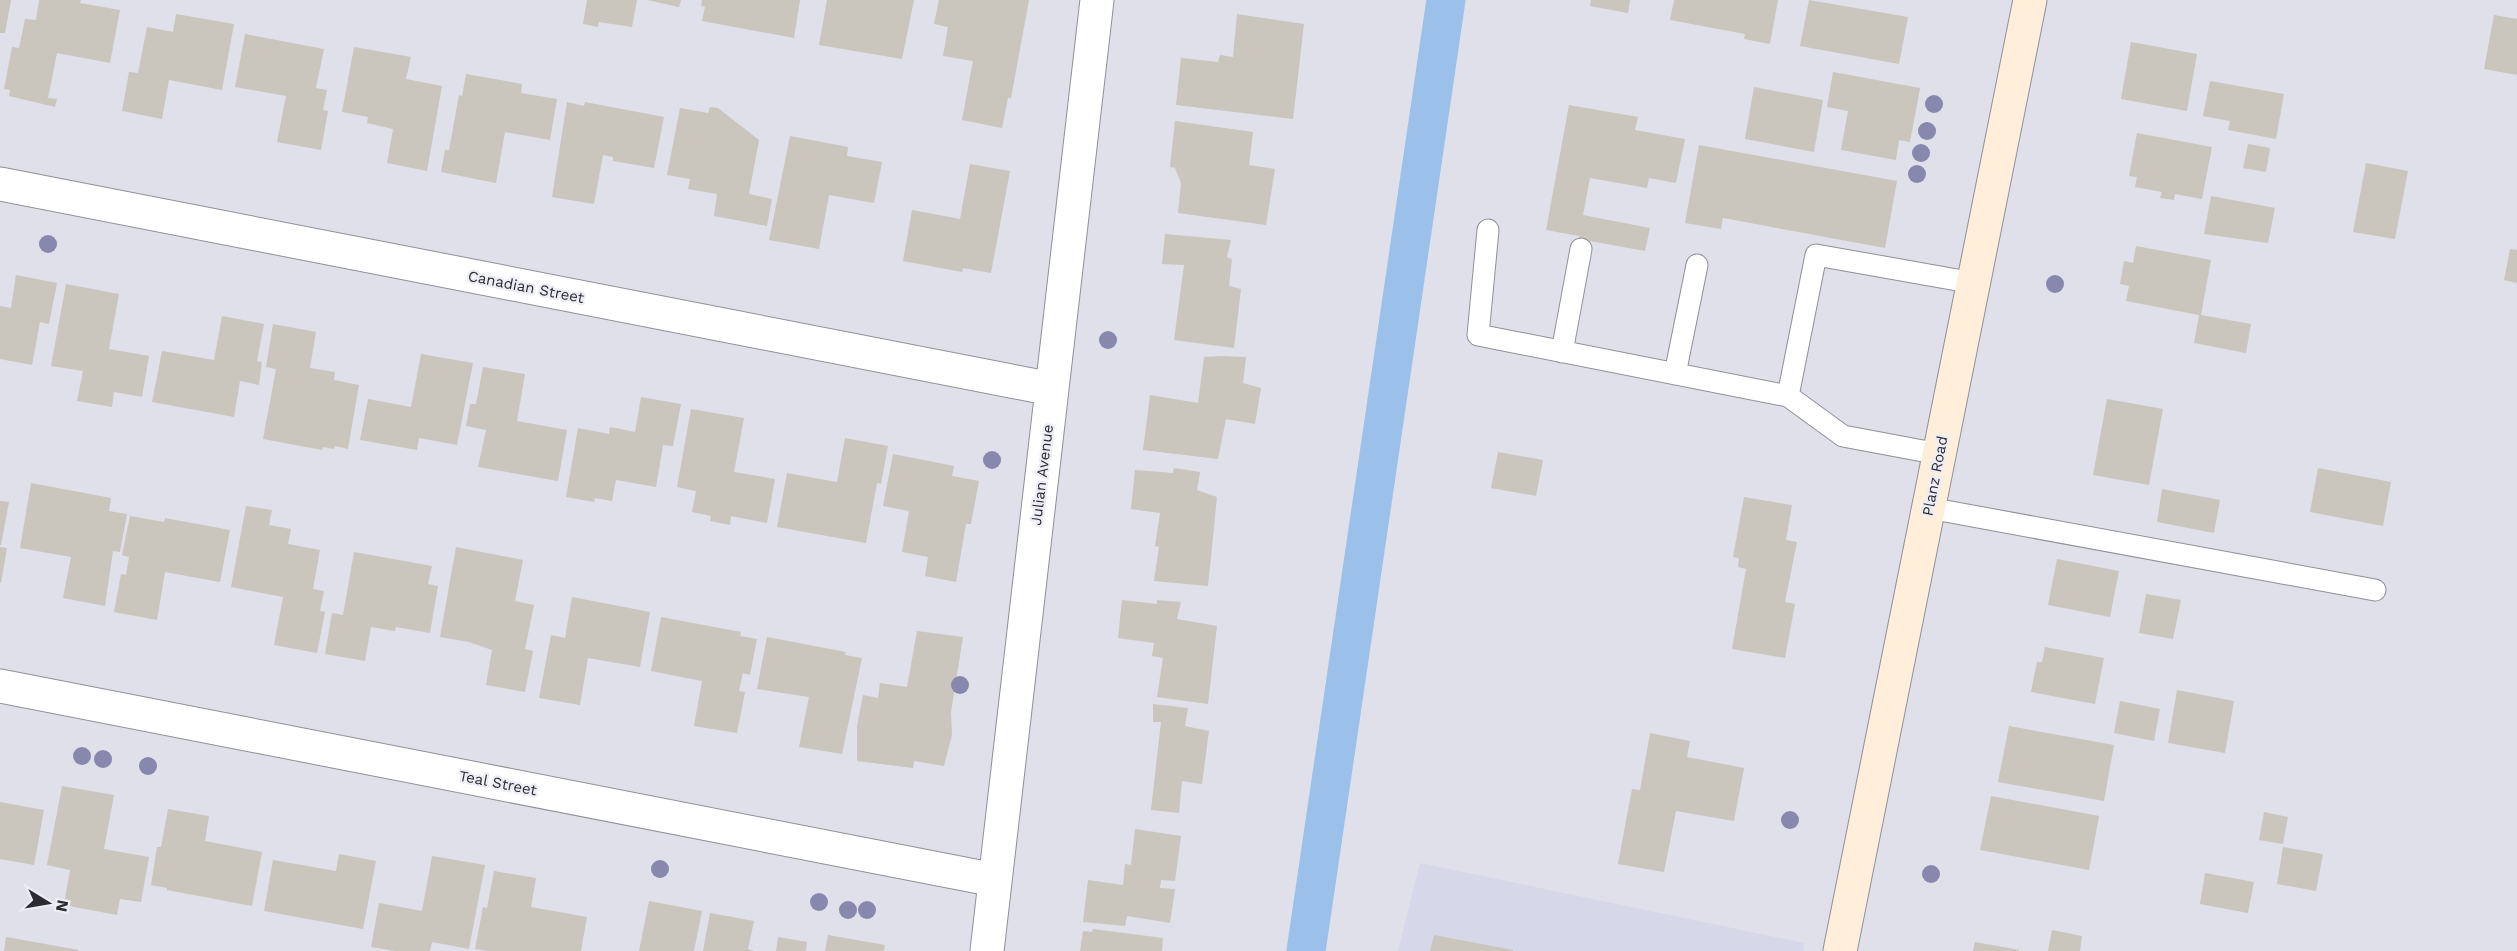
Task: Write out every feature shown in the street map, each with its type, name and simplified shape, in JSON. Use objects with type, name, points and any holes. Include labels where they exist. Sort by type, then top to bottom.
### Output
[{"type":"street","name":"Julian Avenue","points":[[987,951],[1097,0]]},
{"type":"street","name":"Planz Road","points":[[1840,951],[2030,0]]},
{"type":"street","name":"Canadian Street","points":[[0,184],[1052,389]]},
{"type":"street","name":"Teal Street","points":[[0,686],[995,880]]},
{"type":"lane","points":[[1488,230],[1478,335],[1788,396],[1842,436],[1939,454]]},
{"type":"lane","points":[[1562,352],[1581,249]]},
{"type":"lane","points":[[1788,396],[1816,255],[1974,283]]},
{"type":"lane","points":[[1676,374],[1697,265]]},
{"type":"lane","points":[[1929,508],[2375,590]]},
{"type":"shaded area","points":[[1420,863],[1804,943],[1803,951],[1398,951]]},
{"type":"building","points":[[0,0],[11,0],[5,33],[0,33]]},
{"type":"building","points":[[39,0],[81,0],[80,3],[120,10],[110,63],[57,53],[48,98],[57,99],[55,107],[9,96],[10,90],[4,89],[12,47],[19,48],[25,19],[36,20]]},
{"type":"building","points":[[587,0],[637,0],[632,27],[599,22],[598,27],[583,24]]},
{"type":"building","points":[[647,0],[681,0],[679,7]]},
{"type":"building","points":[[702,0],[800,0],[794,38],[702,21],[705,7],[701,6]]},
{"type":"building","points":[[827,0],[914,0],[902,59],[819,45]]},
{"type":"building","points":[[939,0],[1029,0],[1011,98],[1008,98],[1002,128],[962,120],[973,61],[943,56],[948,27],[934,24]]},
{"type":"building","points":[[1591,0],[1630,0],[1628,13],[1590,6]]},
{"type":"building","points":[[1674,0],[1778,0],[1770,44],[1744,39],[1745,34],[1670,20]]},
{"type":"building","points":[[1809,0],[1908,17],[1899,64],[1800,46]]},
{"type":"building","points":[[176,14],[234,24],[222,90],[169,80],[162,119],[122,111],[129,72],[138,73],[147,27],[173,32]]},
{"type":"building","points":[[1237,14],[1304,24],[1293,119],[1176,105],[1181,58],[1218,62],[1220,55],[1233,57]]},
{"type":"building","points":[[2494,15],[2517,19],[2517,75],[2484,69]]},
{"type":"building","points":[[245,34],[324,49],[316,88],[327,90],[323,110],[328,111],[321,150],[277,142],[286,96],[235,87]]},
{"type":"building","points":[[2131,42],[2197,54],[2187,111],[2121,99]]},
{"type":"building","points":[[354,47],[411,57],[406,79],[442,86],[427,171],[387,163],[393,129],[367,123],[368,117],[342,112]]},
{"type":"building","points":[[1833,72],[1920,88],[1910,142],[1899,140],[1896,160],[1841,150],[1848,111],[1827,107]]},
{"type":"building","points":[[466,74],[522,84],[521,93],[557,99],[550,140],[505,132],[496,183],[441,172],[445,150],[449,150],[459,95],[462,96]]},
{"type":"building","points":[[2210,81],[2284,94],[2276,139],[2228,130],[2230,121],[2203,116]]},
{"type":"building","points":[[1754,87],[1823,100],[1814,152],[1745,139]]},
{"type":"building","points":[[567,102],[584,106],[585,102],[664,117],[654,168],[613,161],[613,157],[603,155],[594,204],[552,197]]},
{"type":"building","points":[[1569,105],[1638,117],[1635,130],[1685,139],[1676,183],[1649,178],[1647,188],[1590,178],[1583,215],[1650,228],[1645,251],[1579,239],[1579,236],[1546,230]]},
{"type":"building","points":[[710,107],[718,108],[759,140],[749,194],[772,199],[767,226],[714,216],[717,194],[688,189],[690,179],[667,175],[680,108],[708,113]]},
{"type":"building","points":[[1175,121],[1253,132],[1249,165],[1275,169],[1266,225],[1178,213],[1181,183],[1175,168],[1170,167]]},
{"type":"building","points":[[2137,133],[2212,147],[2202,199],[2175,194],[2174,200],[2160,198],[2162,192],[2135,187],[2137,177],[2129,176]]},
{"type":"building","points":[[790,136],[848,147],[847,156],[882,162],[874,203],[829,195],[819,249],[769,240]]},
{"type":"building","points":[[2248,144],[2270,148],[2266,172],[2243,168]]},
{"type":"building","points":[[1699,145],[1897,181],[1885,248],[1723,218],[1721,229],[1685,223]]},
{"type":"building","points":[[2366,163],[2408,171],[2395,239],[2353,232]]},
{"type":"building","points":[[970,164],[1010,171],[991,273],[963,268],[962,272],[903,261],[912,210],[960,219]]},
{"type":"building","points":[[2211,196],[2275,208],[2268,243],[2204,234]]},
{"type":"building","points":[[1165,234],[1231,240],[1227,257],[1232,259],[1229,286],[1241,289],[1234,348],[1174,340],[1184,265],[1162,264]]},
{"type":"building","points":[[2136,246],[2211,260],[2201,315],[2251,324],[2246,353],[2194,343],[2199,315],[2126,301],[2129,286],[2120,284],[2124,261],[2133,263]]},
{"type":"building","points":[[2510,249],[2517,250],[2517,283],[2504,280]]},
{"type":"building","points":[[16,275],[57,283],[49,324],[40,322],[32,365],[0,359],[0,306],[11,308]]},
{"type":"building","points":[[66,284],[119,294],[109,349],[149,356],[142,397],[114,392],[112,407],[77,401],[83,371],[51,366]]},
{"type":"building","points":[[222,316],[264,324],[257,361],[262,362],[259,385],[240,381],[234,417],[152,402],[162,351],[214,360]]},
{"type":"building","points":[[273,324],[316,332],[310,368],[335,372],[334,380],[359,385],[348,449],[335,446],[334,449],[323,447],[322,450],[263,439],[276,369],[266,367]]},
{"type":"building","points":[[421,354],[473,363],[457,445],[419,438],[417,450],[360,440],[368,399],[411,407]]},
{"type":"building","points":[[1204,357],[1246,357],[1243,383],[1261,388],[1255,424],[1226,419],[1218,459],[1143,450],[1150,395],[1198,403]]},
{"type":"building","points":[[483,367],[525,374],[517,421],[567,430],[558,481],[478,467],[486,430],[466,426],[470,404],[476,404]]},
{"type":"building","points":[[641,397],[681,404],[673,446],[663,445],[656,487],[616,480],[612,501],[595,498],[594,502],[566,497],[578,428],[609,434],[610,427],[635,432]]},
{"type":"building","points":[[2107,399],[2163,409],[2149,485],[2093,475]]},
{"type":"building","points":[[691,409],[744,418],[734,472],[775,479],[767,523],[731,516],[730,525],[710,521],[711,516],[692,512],[696,491],[677,487]]},
{"type":"building","points":[[845,438],[888,446],[881,484],[877,483],[866,543],[777,527],[787,473],[837,482]]},
{"type":"building","points":[[1498,452],[1543,460],[1536,496],[1491,488]]},
{"type":"building","points":[[893,454],[954,466],[952,476],[979,481],[971,524],[966,524],[956,582],[925,576],[928,557],[902,552],[909,511],[883,506]]},
{"type":"building","points":[[1174,468],[1200,472],[1197,490],[1217,497],[1208,586],[1154,581],[1159,547],[1155,546],[1160,513],[1131,509],[1135,470],[1173,473]]},
{"type":"building","points":[[2318,468],[2391,482],[2383,526],[2310,512]]},
{"type":"building","points":[[31,483],[111,498],[109,511],[127,514],[120,552],[113,551],[105,606],[63,598],[71,557],[20,548]]},
{"type":"building","points":[[2162,489],[2220,500],[2214,533],[2157,522]]},
{"type":"building","points":[[1744,497],[1792,505],[1786,540],[1797,542],[1785,602],[1795,604],[1785,658],[1732,649],[1746,569],[1738,567],[1739,558],[1733,557]]},
{"type":"building","points":[[0,501],[9,502],[1,545],[0,545]]},
{"type":"building","points":[[246,506],[272,510],[269,525],[291,529],[288,544],[320,550],[313,589],[324,591],[320,611],[325,612],[317,653],[274,645],[283,597],[231,587]]},
{"type":"building","points":[[130,516],[164,522],[165,518],[230,530],[220,582],[165,572],[157,620],[114,612],[121,574],[126,575],[129,557],[122,555]]},
{"type":"building","points":[[0,547],[7,548],[1,583],[0,583]]},
{"type":"building","points":[[456,547],[523,560],[515,601],[534,605],[525,649],[533,651],[525,692],[486,685],[492,650],[469,642],[440,637]]},
{"type":"building","points":[[354,552],[432,566],[428,584],[438,586],[430,633],[396,627],[395,631],[371,627],[365,661],[325,654],[332,613],[343,615]]},
{"type":"building","points":[[2057,559],[2119,571],[2110,617],[2048,605]]},
{"type":"building","points":[[2146,594],[2181,600],[2173,639],[2139,633]]},
{"type":"building","points":[[572,597],[650,612],[640,667],[588,658],[580,705],[539,698],[551,635],[565,638]]},
{"type":"building","points":[[1122,600],[1157,604],[1157,600],[1181,602],[1177,619],[1217,626],[1208,704],[1157,697],[1163,658],[1152,656],[1154,643],[1118,638]]},
{"type":"building","points":[[661,617],[741,632],[740,636],[757,639],[750,675],[743,673],[739,691],[745,692],[737,733],[694,726],[702,681],[651,671]]},
{"type":"building","points":[[917,631],[963,637],[951,712],[952,735],[944,766],[914,761],[913,768],[857,761],[857,726],[863,695],[878,698],[880,683],[907,687]]},
{"type":"building","points":[[767,637],[846,652],[845,655],[862,658],[842,754],[799,747],[809,697],[757,689]]},
{"type":"building","points":[[2045,647],[2104,658],[2095,704],[2031,692],[2037,662],[2042,662]]},
{"type":"building","points":[[2177,690],[2234,701],[2225,753],[2168,743]]},
{"type":"building","points":[[2120,701],[2160,709],[2154,741],[2114,733]]},
{"type":"building","points":[[1153,704],[1188,708],[1185,726],[1209,731],[1202,784],[1182,781],[1179,813],[1151,810],[1161,722],[1153,722]]},
{"type":"building","points":[[2009,726],[2114,745],[2104,801],[1998,782]]},
{"type":"building","points":[[1650,733],[1690,741],[1687,757],[1744,768],[1734,821],[1676,811],[1664,872],[1618,864],[1632,789],[1640,790]]},
{"type":"building","points":[[62,786],[114,795],[104,849],[149,857],[141,902],[120,899],[117,915],[64,905],[70,870],[47,865]]},
{"type":"building","points":[[1991,796],[2099,816],[2089,870],[1980,850]]},
{"type":"building","points":[[0,802],[44,810],[34,865],[0,859]]},
{"type":"building","points":[[168,809],[209,816],[205,841],[262,852],[252,906],[151,885],[157,847],[161,847]]},
{"type":"building","points":[[2264,812],[2288,817],[2283,844],[2259,840]]},
{"type":"building","points":[[1135,829],[1181,836],[1175,881],[1161,880],[1160,888],[1175,889],[1170,923],[1127,916],[1125,926],[1083,922],[1088,880],[1123,885],[1125,864],[1131,865]]},
{"type":"building","points":[[2283,847],[2323,854],[2316,891],[2277,884]]},
{"type":"building","points":[[339,854],[376,861],[363,929],[264,911],[273,860],[336,871]]},
{"type":"building","points":[[432,856],[485,865],[469,949],[432,942],[430,951],[395,951],[371,947],[379,903],[422,911]]},
{"type":"building","points":[[494,871],[536,878],[531,907],[587,917],[581,951],[475,949],[483,907],[487,908]]},
{"type":"building","points":[[2205,873],[2254,882],[2248,913],[2200,904]]},
{"type":"building","points":[[649,901],[702,911],[694,951],[639,951]]},
{"type":"building","points":[[710,913],[754,921],[748,949],[755,951],[703,951]]},
{"type":"building","points":[[1093,929],[1163,938],[1162,951],[1080,951],[1083,931],[1092,932]]},
{"type":"building","points":[[2052,930],[2082,936],[2080,951],[2048,951]]},
{"type":"building","points":[[828,935],[885,945],[884,951],[825,951]]},
{"type":"building","points":[[1434,935],[1513,950],[1513,951],[1430,951]]},
{"type":"building","points":[[6,937],[79,950],[4,951]]},
{"type":"building","points":[[778,937],[807,942],[806,951],[776,951]]},
{"type":"building","points":[[1975,942],[2019,950],[2019,951],[1973,951]]},
{"type":"waterway","points":[[1306,951],[1446,0]]}]
